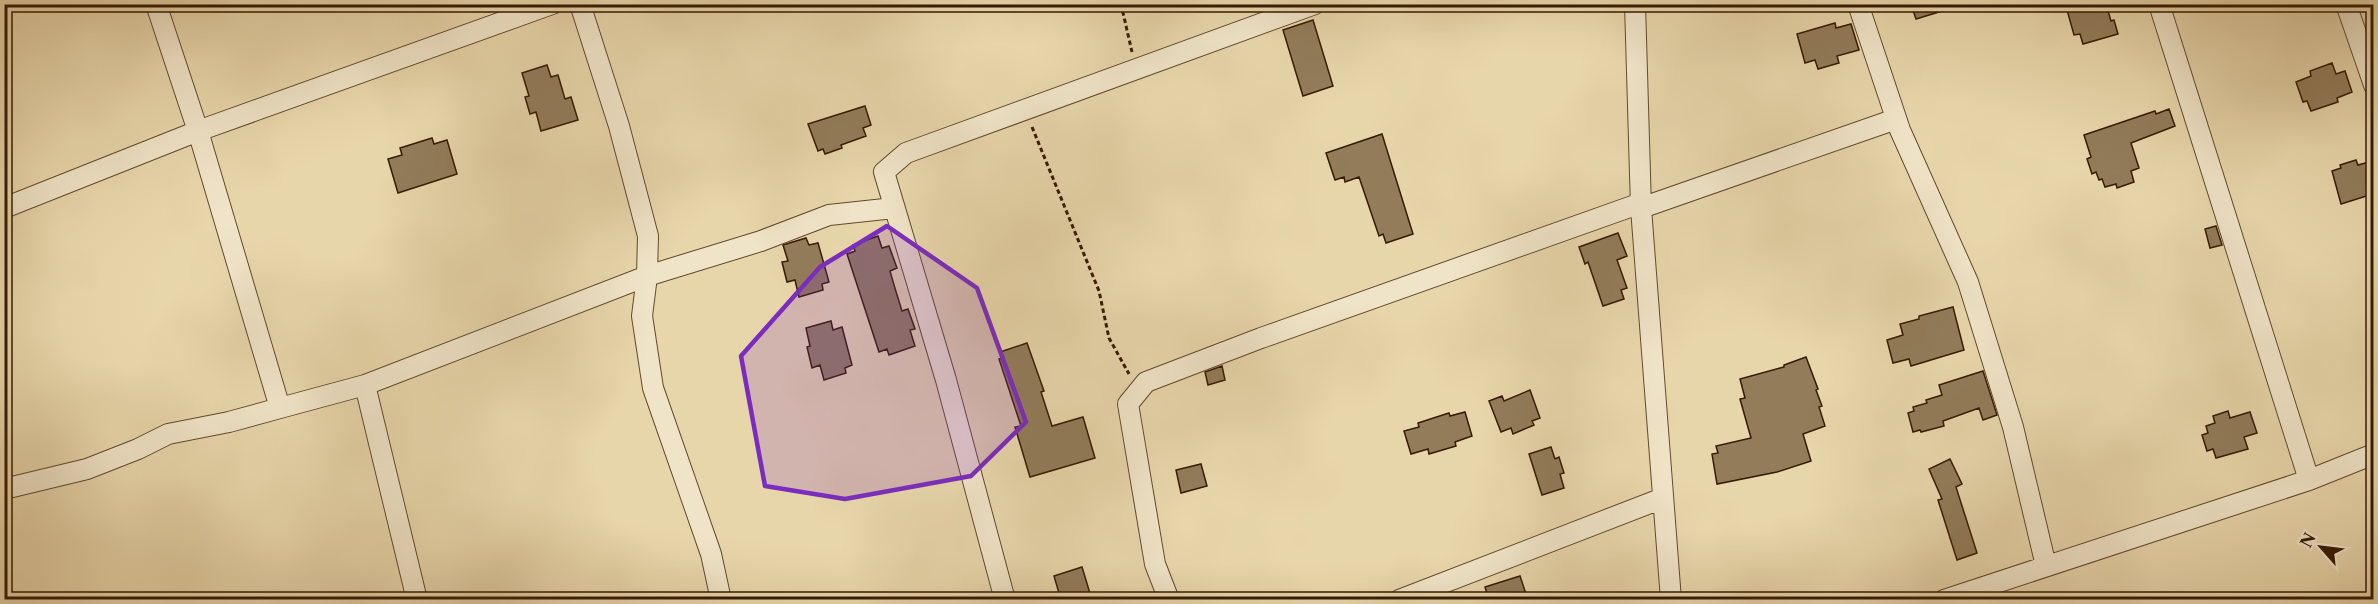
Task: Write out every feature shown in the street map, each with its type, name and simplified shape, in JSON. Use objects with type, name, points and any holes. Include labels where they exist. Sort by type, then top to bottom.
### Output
[{"type":"street","points":[[156,4],[198,131],[280,408]]},
{"type":"street","points":[[4,208],[198,131],[552,4]]},
{"type":"street","points":[[580,4],[619,126],[648,237],[647,276],[642,316],[653,388],[711,554],[721,600]]},
{"type":"street","points":[[1005,600],[946,380],[884,172],[906,153],[1315,4]]},
{"type":"street","points":[[1635,4],[1641,205],[1671,600]]},
{"type":"street","points":[[1857,4],[1896,119],[1968,282],[2013,427],[2046,566]]},
{"type":"street","points":[[2159,4],[2309,480]]},
{"type":"street","points":[[2346,4],[2373,85]]},
{"type":"street","points":[[1169,600],[1155,564],[1128,404],[1146,382],[1261,338],[1641,205],[1896,119]]},
{"type":"street","points":[[4,489],[87,469],[138,449],[168,434],[229,422],[365,385],[647,276],[761,241],[829,215],[894,208]]},
{"type":"street","points":[[365,385],[417,600]]},
{"type":"street","points":[[1944,600],[2309,480],[2373,454]]},
{"type":"street","points":[[1399,600],[1663,498]]},
{"type":"path","points":[[1121,4],[1137,70]]},
{"type":"path","points":[[1026,111],[1067,217],[1099,291],[1109,338],[1138,391]]},
{"type":"highlighted area","points":[[887,226],[977,288],[1026,422],[971,476],[845,499],[765,486],[741,356],[820,267]]},
{"type":"building","points":[[1911,4],[1951,4],[1952,8],[1916,19]]},
{"type":"building","points":[[2072,4],[2106,4],[2118,34],[2083,44],[2080,34],[2074,35],[2067,10],[2073,8]]},
{"type":"building","points":[[1313,20],[1333,86],[1303,96],[1283,30]]},
{"type":"building","points":[[1835,23],[1836,28],[1851,24],[1859,50],[1837,56],[1839,63],[1818,69],[1815,60],[1805,63],[1797,34]]},
{"type":"building","points":[[2332,63],[2336,74],[2345,71],[2352,92],[2337,98],[2338,102],[2311,111],[2307,101],[2303,102],[2296,82],[2311,76],[2310,71]]},
{"type":"building","points":[[547,65],[551,77],[558,75],[565,99],[571,97],[578,120],[541,131],[536,112],[530,114],[525,97],[529,96],[522,73]]},
{"type":"building","points":[[865,106],[871,125],[863,128],[866,136],[841,145],[842,148],[825,154],[823,149],[818,151],[808,124]]},
{"type":"building","points":[[2169,109],[2175,126],[2131,143],[2139,168],[2131,171],[2134,182],[2117,188],[2116,184],[2105,187],[2096,172],[2092,174],[2087,159],[2091,157],[2084,135],[2155,111],[2156,114]]},
{"type":"building","points":[[1382,134],[1413,234],[1386,243],[1383,234],[1379,236],[1359,177],[1345,182],[1344,177],[1335,180],[1326,153]]},
{"type":"building","points":[[432,138],[434,144],[447,140],[457,174],[398,193],[388,159],[402,155],[400,148]]},
{"type":"building","points":[[2356,160],[2358,165],[2373,161],[2373,194],[2341,204],[2332,171],[2341,168],[2340,165]]},
{"type":"building","points":[[2216,226],[2222,245],[2210,248],[2205,229]]},
{"type":"building","points":[[1618,233],[1627,256],[1617,260],[1627,288],[1621,290],[1624,299],[1603,306],[1588,262],[1585,264],[1579,247]]},
{"type":"building","points":[[878,236],[882,248],[889,246],[897,268],[890,271],[902,311],[908,309],[915,329],[910,330],[915,346],[889,355],[887,349],[879,352],[847,254],[855,251],[853,245]]},
{"type":"building","points":[[806,238],[809,245],[818,243],[829,282],[822,284],[823,290],[799,297],[795,280],[787,282],[782,262],[788,261],[783,245]]},
{"type":"building","points":[[1953,307],[1964,350],[1911,366],[1909,359],[1893,363],[1887,340],[1903,335],[1900,324],[1919,319],[1919,316]]},
{"type":"building","points":[[831,321],[833,330],[842,327],[852,365],[845,368],[846,373],[824,380],[820,365],[812,368],[807,347],[810,346],[806,328]]},
{"type":"building","points":[[1027,343],[1044,391],[1041,392],[1052,426],[1083,417],[1095,458],[1030,477],[1015,427],[1021,426],[999,359],[1002,358],[1000,352]]},
{"type":"building","points":[[1806,357],[1818,389],[1816,390],[1822,406],[1819,407],[1825,426],[1803,434],[1811,461],[1777,472],[1717,484],[1712,454],[1718,453],[1716,446],[1751,438],[1740,399],[1745,398],[1740,379],[1784,367],[1784,365]]},
{"type":"building","points":[[1222,366],[1225,380],[1208,385],[1205,372]]},
{"type":"building","points":[[1983,371],[1997,415],[1983,420],[1979,408],[1943,421],[1944,426],[1913,432],[1908,413],[1914,411],[1913,407],[1942,395],[1939,385]]},
{"type":"building","points":[[1530,390],[1540,418],[1532,421],[1534,425],[1513,434],[1511,428],[1501,432],[1489,401],[1502,396],[1504,401]]},
{"type":"building","points":[[2228,411],[2230,418],[2250,412],[2257,433],[2244,437],[2248,449],[2216,458],[2213,449],[2207,451],[2202,435],[2208,433],[2206,426],[2215,423],[2213,416]]},
{"type":"building","points":[[1465,412],[1472,436],[1455,442],[1456,446],[1429,454],[1428,449],[1411,454],[1404,431],[1419,427],[1418,423],[1449,413],[1450,416]]},
{"type":"building","points":[[1551,447],[1555,459],[1559,457],[1564,473],[1560,474],[1564,488],[1542,495],[1529,454]]},
{"type":"building","points":[[1950,459],[1962,484],[1956,487],[1977,553],[1957,560],[1938,500],[1942,499],[1929,469]]},
{"type":"building","points":[[1201,464],[1207,486],[1181,493],[1176,470]]},
{"type":"building","points":[[1082,567],[1092,600],[1061,600],[1054,576]]},
{"type":"building","points":[[1520,576],[1528,600],[1489,600],[1485,587]]}]
